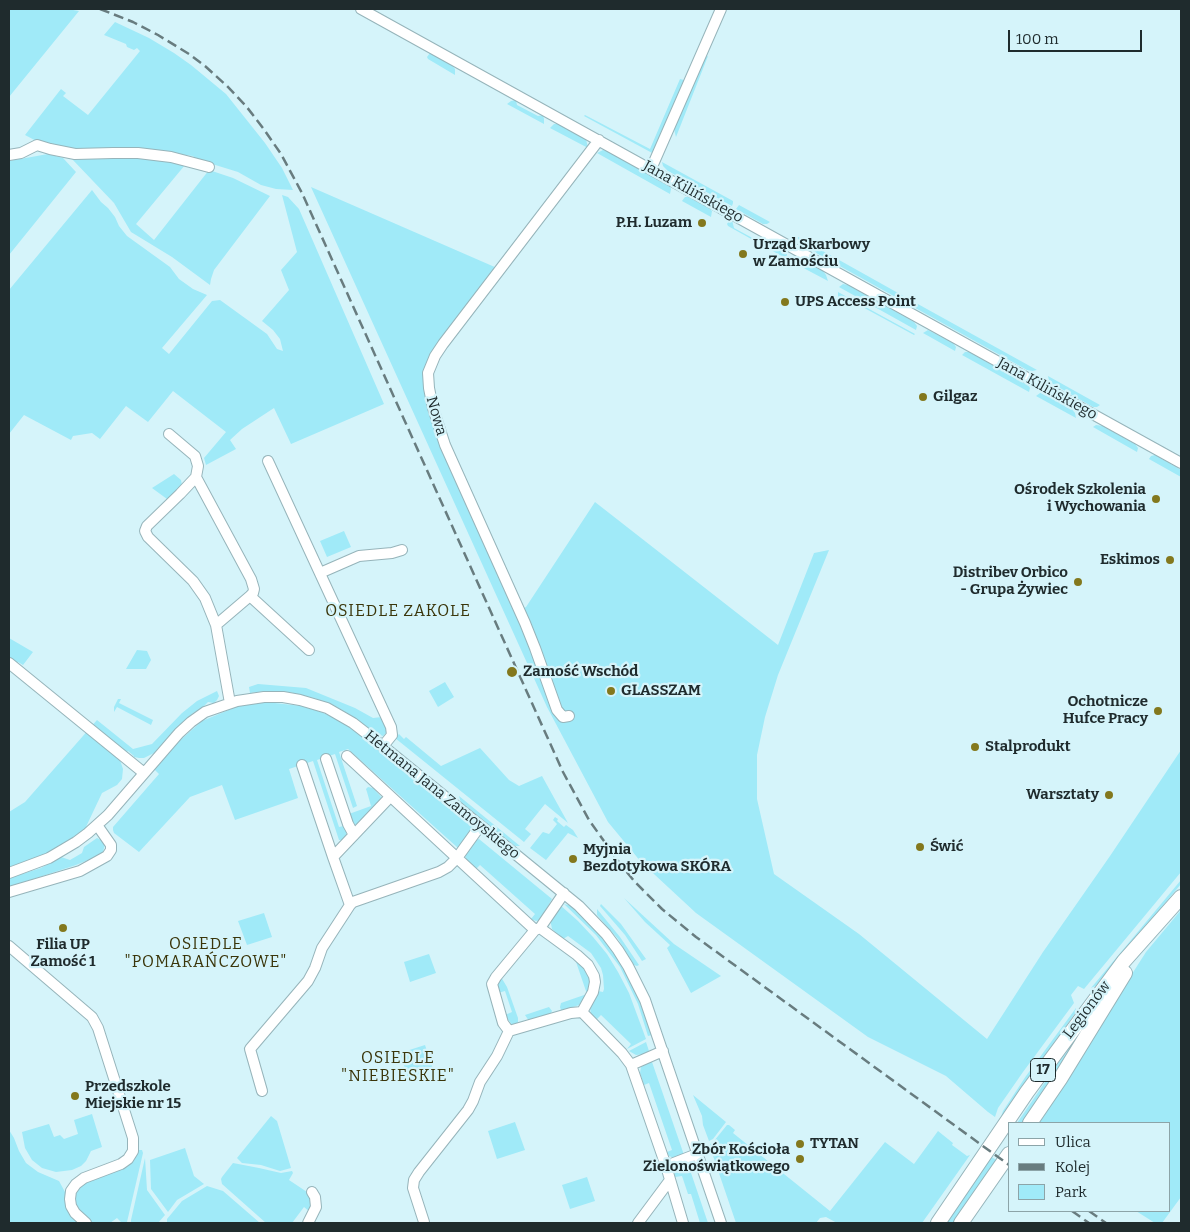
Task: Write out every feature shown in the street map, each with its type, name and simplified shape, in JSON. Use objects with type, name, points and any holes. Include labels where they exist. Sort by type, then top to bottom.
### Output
[{"type":"highway","name":"Legionów","points":[[1008,1122],[1065,1040],[1124,961],[1181,897]]},
{"type":"highway","name":"Legionów","points":[[1031,1122],[1060,1079],[1102,1009],[1157,924]]},
{"type":"highway","name":"Legionów","points":[[938,1223],[1008,1122]]},
{"type":"highway","points":[[961,1223],[1008,1155]]},
{"type":"street","name":"Jana Kilińskiego","points":[[361,9],[1181,463]]},
{"type":"street","points":[[651,169],[721,9]]},
{"type":"street","name":"Nowa","points":[[569,716],[564,717],[557,710],[525,624],[445,445],[433,408],[428,373],[432,362],[443,344],[599,140]]},
{"type":"street","points":[[9,155],[21,153],[37,145],[75,154],[122,153],[171,157],[209,167]]},
{"type":"street","points":[[169,434],[195,456],[198,466],[196,477],[147,526],[145,531],[148,537],[197,587],[205,598],[216,625],[230,703]]},
{"type":"street","points":[[268,460],[391,728],[392,734],[383,746]]},
{"type":"street","points":[[196,477],[254,589],[250,596],[216,625]]},
{"type":"street","points":[[320,573],[359,556],[392,553],[402,550]]},
{"type":"street","points":[[250,596],[309,650]]},
{"type":"street","points":[[9,663],[144,773]]},
{"type":"street","name":"Hetmana Jana Zamoyskiego","points":[[9,873],[38,863],[63,850],[97,825],[175,737],[191,722],[210,710],[248,698],[264,697],[283,697],[312,702],[326,708],[353,723],[383,746],[564,893],[594,920],[618,950],[638,984],[663,1051],[721,1223]]},
{"type":"street","points":[[347,756],[457,858],[538,929],[584,961],[592,970],[595,982],[591,996],[582,1012]]},
{"type":"street","points":[[326,759],[348,824],[354,835]]},
{"type":"street","points":[[302,765],[332,858],[350,905]]},
{"type":"street","points":[[332,858],[390,797]]},
{"type":"street","points":[[9,892],[80,871],[107,856],[111,850],[111,845],[97,825]]},
{"type":"street","points":[[262,1091],[250,1049],[308,981],[322,948],[350,905],[353,902],[439,872],[448,867],[457,858],[480,826]]},
{"type":"street","points":[[509,1031],[504,1025],[492,984],[538,929],[564,893]]},
{"type":"street","points":[[9,946],[92,1017],[98,1028],[133,1138],[134,1147],[128,1159],[121,1164],[84,1178],[71,1191],[70,1199],[73,1210],[86,1223]]},
{"type":"street","points":[[424,1222],[413,1188],[414,1180],[468,1110],[480,1082],[497,1056],[509,1031],[571,1012],[582,1012],[622,1053],[630,1065],[666,1166],[683,1223]]},
{"type":"street","points":[[630,1065],[663,1051]]},
{"type":"street","points":[[666,1166],[698,1154]]},
{"type":"street","points":[[638,1223],[670,1180]]},
{"type":"street","points":[[308,1223],[316,1207],[315,1197],[312,1192]]},
{"type":"green space","points":[[9,9],[67,9],[79,11],[9,97]]},
{"type":"green space","points":[[115,22],[149,38],[174,53],[226,94],[265,143],[282,168],[293,190],[276,189],[261,185],[238,172],[196,159],[193,156],[125,148],[60,148],[42,144],[25,135],[61,89],[66,93],[63,96],[88,115],[140,51],[137,48],[134,50],[127,47],[126,44],[104,35]]},
{"type":"green space","points":[[430,53],[451,64],[455,69],[455,75],[428,59],[427,57]]},
{"type":"green space","points":[[708,56],[676,137],[674,129],[705,57]]},
{"type":"green space","points":[[680,79],[684,80],[654,154],[584,116],[650,149]]},
{"type":"green space","points":[[516,100],[517,105],[538,116],[543,115],[544,124],[507,104]]},
{"type":"green space","points":[[554,124],[559,124],[586,139],[588,148],[550,128]]},
{"type":"green space","points":[[603,150],[670,186],[670,194],[597,153]]},
{"type":"green space","points":[[48,154],[63,158],[76,172],[9,255],[9,161]]},
{"type":"green space","points":[[76,156],[163,158],[185,165],[136,224],[154,240],[209,170],[233,178],[270,196],[214,270],[210,285],[172,257],[131,232],[114,203],[72,159]]},
{"type":"green space","points":[[662,162],[733,201],[732,206],[668,171]]},
{"type":"green space","points":[[311,187],[497,268],[443,338],[426,389],[517,612],[526,607],[595,502],[778,645],[814,553],[829,550],[778,675],[765,717],[757,755],[757,799],[774,874],[859,934],[987,1039],[1043,952],[1181,750],[1181,872],[1084,989],[1078,986],[1071,995],[1074,1003],[998,1108],[995,1117],[946,1076],[868,1037],[696,913],[641,862],[608,822],[547,707]]},
{"type":"green space","points":[[92,190],[115,217],[127,236],[170,267],[179,279],[193,289],[207,295],[162,348],[169,354],[212,301],[220,300],[267,334],[277,349],[283,351],[280,339],[262,321],[289,290],[281,270],[297,252],[282,195],[288,197],[299,209],[384,404],[291,444],[274,408],[242,429],[230,440],[236,449],[206,465],[204,458],[226,432],[173,391],[148,422],[126,406],[100,439],[92,433],[73,436],[71,440],[24,415],[9,434],[9,290]]},
{"type":"green space","points":[[685,197],[690,197],[709,208],[712,211],[711,217],[682,201]]},
{"type":"green space","points":[[739,205],[770,222],[763,224],[736,209]]},
{"type":"green space","points":[[730,219],[734,228],[769,247],[776,245],[784,250],[787,254],[787,259],[728,226],[727,224]]},
{"type":"green space","points":[[798,237],[1037,370],[1027,370],[800,244]]},
{"type":"green space","points":[[799,259],[823,271],[828,281],[794,263]]},
{"type":"green space","points":[[843,284],[914,322],[917,326],[916,330],[839,287]]},
{"type":"green space","points":[[838,292],[915,334],[846,298],[843,304],[838,300]]},
{"type":"green space","points":[[928,330],[953,343],[956,347],[955,351],[923,333]]},
{"type":"green space","points":[[965,352],[969,352],[1028,385],[1030,388],[1029,392],[962,355]]},
{"type":"green space","points":[[1048,376],[1100,405],[1093,407],[1053,384],[1049,381]]},
{"type":"green space","points":[[1044,393],[1072,409],[1076,418],[1036,396]]},
{"type":"green space","points":[[1096,425],[1103,426],[1135,444],[1138,448],[1137,452],[1093,427]]},
{"type":"green space","points":[[1155,455],[1181,470],[1181,477],[1149,459]]},
{"type":"green space","points":[[174,474],[181,480],[182,485],[167,499],[152,488]]},
{"type":"green space","points":[[344,531],[351,547],[327,557],[320,541]]},
{"type":"green space","points":[[9,638],[33,652],[23,665],[9,657]]},
{"type":"green space","points":[[137,650],[147,651],[151,660],[146,669],[126,669]]},
{"type":"green space","points":[[445,682],[454,697],[438,707],[429,691]]},
{"type":"green space","points":[[258,684],[306,688],[355,708],[373,718],[382,717],[388,731],[383,736],[377,734],[333,705],[314,698],[289,692],[266,691],[250,693],[249,687]]},
{"type":"green space","points":[[217,691],[219,696],[214,703],[208,702],[193,713],[154,753],[144,758],[139,758],[134,757],[128,751],[120,760],[123,769],[122,779],[117,785],[102,793],[85,829],[49,853],[9,867],[9,812],[25,802],[97,720],[133,749],[152,744],[182,713],[197,701]]},
{"type":"green space","points":[[118,699],[121,699],[119,703],[153,720],[151,725],[117,707],[114,712]]},
{"type":"green space","points":[[266,702],[301,706],[337,719],[378,749],[473,827],[458,848],[348,749],[339,752],[357,806],[353,808],[335,754],[317,760],[339,827],[344,826],[347,832],[342,840],[339,840],[313,761],[289,769],[298,798],[235,820],[222,785],[190,797],[139,852],[114,833],[113,827],[159,774],[154,769],[177,743],[202,721],[246,704]]},
{"type":"green space","points":[[399,734],[404,739],[406,737],[441,766],[480,748],[509,780],[519,786],[542,776],[568,823],[545,804],[525,829],[531,834],[524,842],[395,738]]},
{"type":"green space","points":[[368,787],[373,788],[383,799],[356,825],[352,822],[349,814],[371,806],[366,789]]},
{"type":"green space","points":[[459,796],[520,846],[515,846],[461,803]]},
{"type":"green space","points":[[555,817],[564,827],[566,825],[573,830],[578,838],[568,833],[546,860],[530,848],[543,832],[549,834],[557,824],[553,820]]},
{"type":"green space","points":[[97,838],[105,844],[103,852],[98,856],[9,887],[9,878],[41,868],[61,857],[70,860],[82,853],[84,847]]},
{"type":"green space","points":[[479,839],[552,899],[540,920],[531,919],[535,914],[480,865],[476,869],[466,860],[465,854],[476,840]]},
{"type":"green space","points":[[1181,880],[1181,884],[1096,986],[1091,988]]},
{"type":"green space","points":[[624,898],[674,944],[721,976],[691,993],[667,948],[670,945],[645,922]]},
{"type":"green space","points":[[564,904],[572,906],[594,927],[623,966],[639,1000],[652,1035],[648,1036],[638,1004],[620,967],[596,935]]},
{"type":"green space","points":[[601,904],[621,924],[646,959],[642,961],[625,935],[600,906]]},
{"type":"green space","points":[[560,905],[578,921],[607,954],[629,993],[646,1039],[627,1049],[631,1044],[601,1015],[596,1020],[591,1014],[590,1008],[598,991],[603,992],[604,989],[603,975],[601,968],[591,953],[568,936],[563,939],[552,929],[550,919]]},
{"type":"green space","points":[[597,909],[620,937],[639,965],[634,965],[618,939],[597,915]]},
{"type":"green space","points":[[1181,910],[1181,1197],[1162,1223],[1155,1223],[1138,1212],[1170,1212],[1170,1122],[1038,1122],[1146,952]]},
{"type":"green space","points":[[264,913],[272,937],[247,945],[238,921]]},
{"type":"green space","points":[[429,954],[436,973],[410,982],[404,962]]},
{"type":"green space","points":[[575,959],[586,971],[591,987],[588,993],[579,1005],[561,1010],[561,1003],[587,994]]},
{"type":"green space","points":[[501,977],[507,987],[518,1018],[516,1025],[512,1025],[505,1015],[512,1012],[505,991],[498,993],[497,984]]},
{"type":"green space","points":[[549,1007],[552,1011],[550,1015],[529,1021],[525,1015]]},
{"type":"green space","points":[[1076,1008],[1076,1012],[1004,1113],[1003,1119],[1000,1120],[1003,1111],[1026,1076]]},
{"type":"green space","points":[[1095,1013],[1025,1122],[1018,1122]]},
{"type":"green space","points":[[646,1042],[649,1051],[645,1054],[636,1055],[629,1051]]},
{"type":"green space","points":[[425,1045],[433,1069],[408,1078],[400,1053]]},
{"type":"green space","points":[[652,1062],[684,1155],[674,1158],[669,1156],[667,1152],[672,1150],[649,1083],[644,1085],[640,1073],[641,1067]]},
{"type":"green space","points":[[693,1095],[726,1122],[713,1139],[709,1141],[702,1116]]},
{"type":"green space","points":[[92,1114],[102,1147],[91,1151],[81,1166],[72,1170],[56,1172],[42,1168],[32,1160],[25,1148],[22,1132],[49,1124],[54,1137],[60,1135],[64,1139],[78,1134],[74,1120]]},
{"type":"green space","points":[[271,1116],[277,1121],[291,1168],[280,1171],[261,1165],[242,1163],[237,1158]]},
{"type":"green space","points":[[515,1122],[525,1150],[497,1159],[488,1131]]},
{"type":"green space","points":[[727,1125],[735,1130],[733,1133],[830,1211],[885,1142],[914,1164],[938,1131],[953,1143],[952,1145],[967,1156],[970,1155],[922,1223],[837,1223],[826,1217],[820,1218],[816,1223],[736,1223],[710,1147],[710,1144]]},
{"type":"green space","points":[[9,1130],[26,1163],[38,1172],[59,1181],[65,1192],[65,1200],[81,1223],[9,1223]]},
{"type":"green space","points":[[185,1148],[194,1176],[204,1184],[177,1200],[168,1212],[151,1189],[150,1160]]},
{"type":"green space","points":[[139,1150],[142,1150],[143,1153],[127,1222],[122,1223],[117,1218],[110,1223],[92,1223],[81,1214],[75,1204],[74,1197],[78,1188],[87,1182],[127,1167],[134,1160]]},
{"type":"green space","points":[[990,1156],[998,1161],[955,1223],[945,1223]]},
{"type":"green space","points":[[145,1158],[147,1190],[165,1215],[158,1223],[131,1223],[131,1220]]},
{"type":"green space","points":[[233,1163],[281,1173],[292,1171],[293,1173],[289,1180],[310,1194],[313,1199],[310,1212],[304,1207],[292,1223],[266,1223],[222,1184],[222,1177]]},
{"type":"green space","points":[[688,1164],[708,1223],[700,1223],[691,1194],[688,1194],[682,1176],[675,1177],[674,1169],[677,1166]]},
{"type":"green space","points":[[587,1177],[595,1201],[570,1209],[562,1185]]},
{"type":"green space","points":[[207,1186],[223,1191],[260,1223],[167,1223],[167,1219],[182,1201]]},
{"type":"railway","points":[[100,9],[133,22],[158,35],[205,66],[246,106],[281,154],[302,193],[563,772],[589,820],[621,865],[662,909],[696,937],[1008,1164]]},
{"type":"railway","points":[[1073,1212],[1089,1223]]},
{"type":"railway","points":[[1090,1212],[1106,1223]]},
{"type":"place","name":"P.H. Luzam","points":[[702,223]]},
{"type":"place","name":"Urząd Skarbowy w Zamościu","points":[[743,254]]},
{"type":"place","name":"UPS Access Point","points":[[785,302]]},
{"type":"place","name":"Gilgaz","points":[[923,397]]},
{"type":"place","name":"Ośrodek Szkolenia i Wychowania","points":[[1156,499]]},
{"type":"place","name":"Eskimos","points":[[1170,560]]},
{"type":"place","name":"Distribev Orbico - Grupa Żywiec","points":[[1078,582]]},
{"type":"place","name":"Zamość Wschód","points":[[512,672]]},
{"type":"place","name":"GLASSZAM","points":[[611,691]]},
{"type":"place","name":"Ochotnicze Hufce Pracy","points":[[1158,711]]},
{"type":"place","name":"Stalprodukt","points":[[975,747]]},
{"type":"place","name":"Warsztaty","points":[[1109,795]]},
{"type":"place","name":"Świć","points":[[920,847]]},
{"type":"place","name":"Myjnia Bezdotykowa SKÓRA","points":[[573,859]]},
{"type":"place","name":"Filia UP Zamość 1","points":[[63,928]]},
{"type":"place","name":"Przedszkole Miejskie nr 15","points":[[75,1096]]},
{"type":"place","name":"TYTAN","points":[[800,1144]]},
{"type":"place","name":"Zbór Kościoła Zielonoświątkowego","points":[[800,1159]]},
{"type":"district","name":"OSIEDLE ZAKOLE","points":[[398,612]]},
{"type":"district","name":"OSIEDLE \"POMARAŃCZOWE\"","points":[[206,954]]},
{"type":"district","name":"OSIEDLE \"NIEBIESKIE\"","points":[[398,1068]]}]
